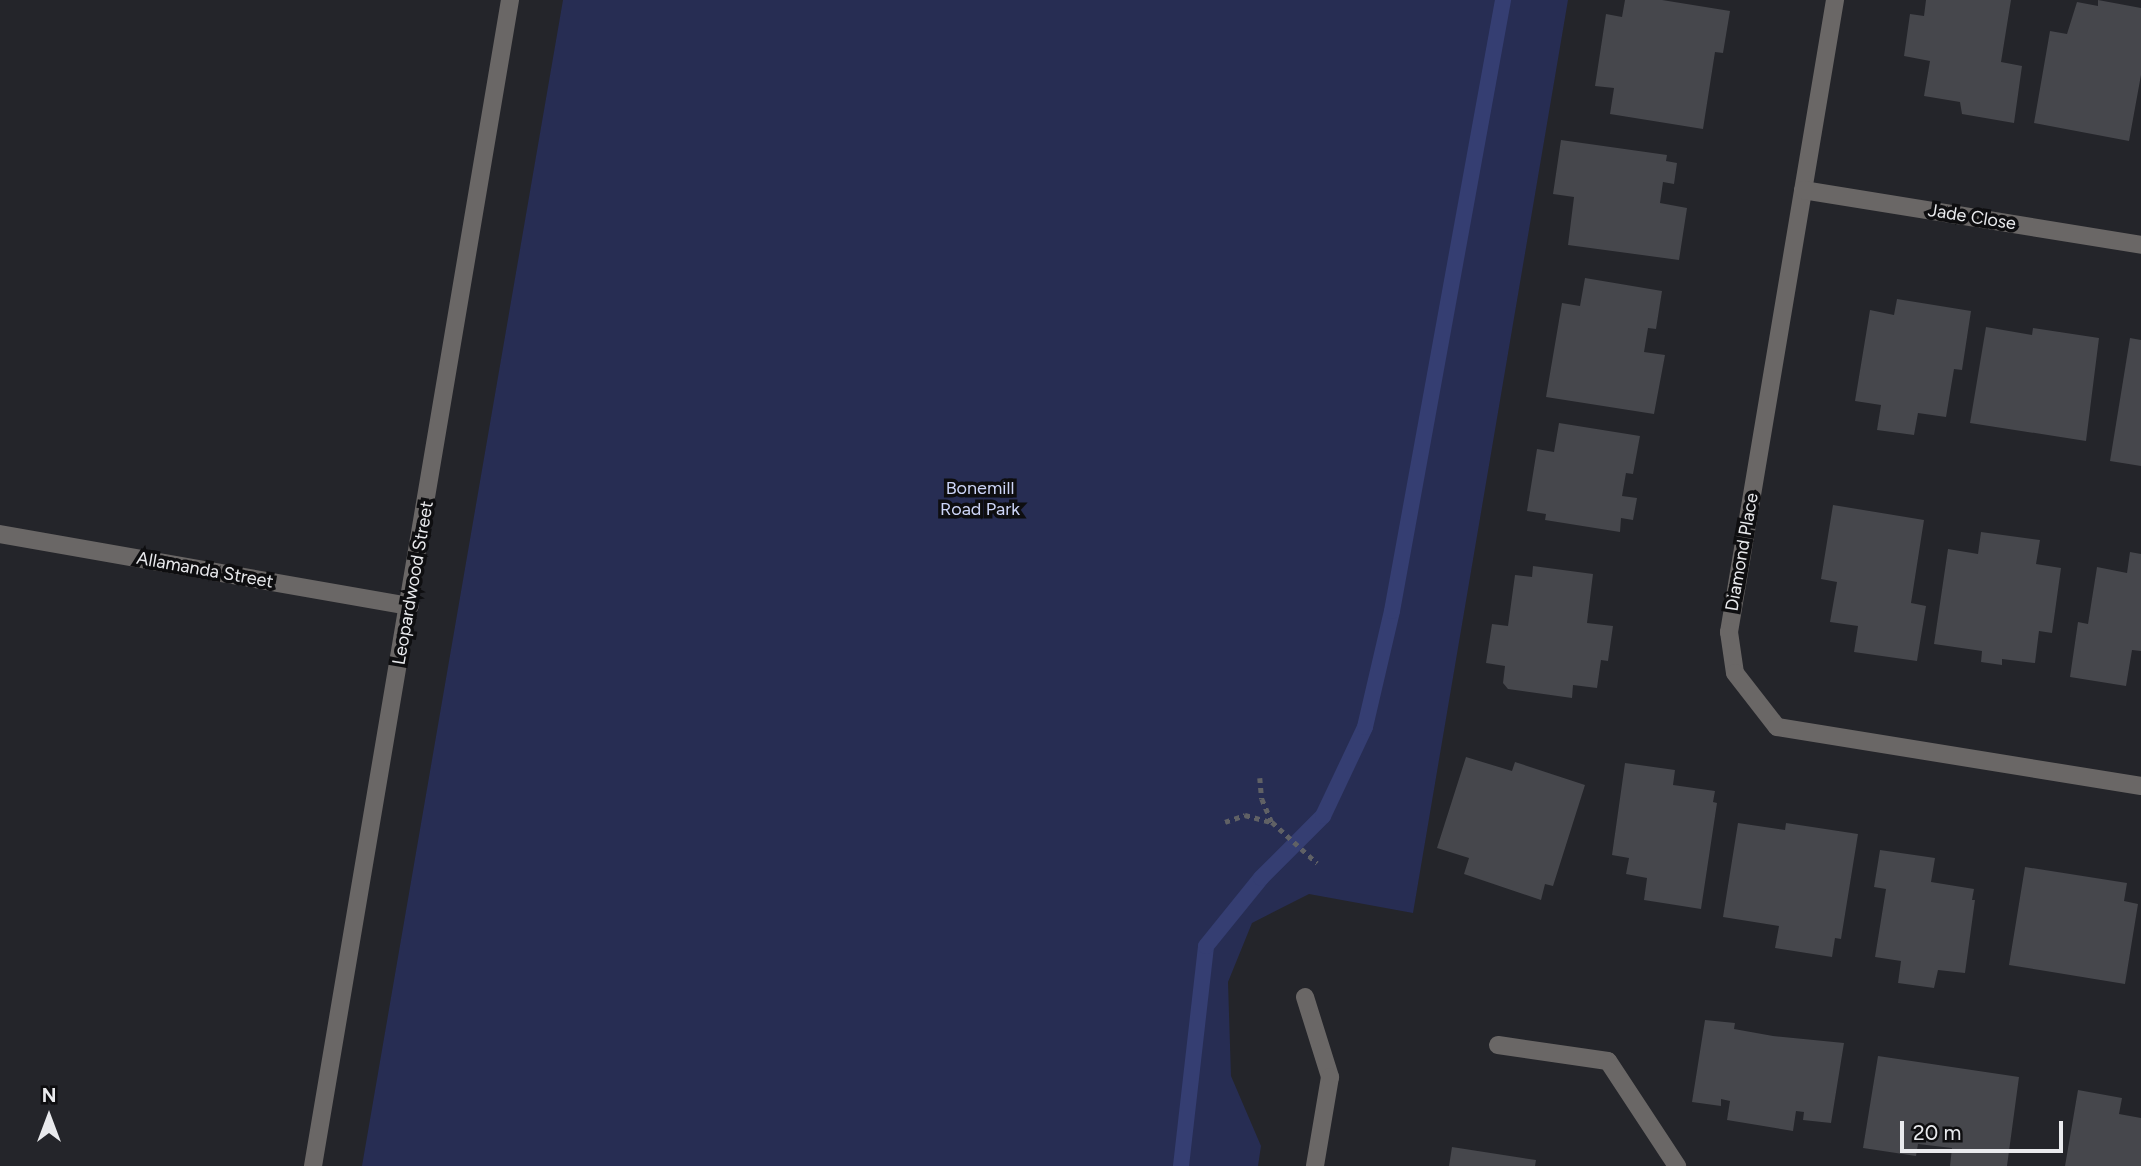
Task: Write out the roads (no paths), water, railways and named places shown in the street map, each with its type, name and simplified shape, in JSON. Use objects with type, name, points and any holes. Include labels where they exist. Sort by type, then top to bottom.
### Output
[{"type":"street","name":"Leopardwood Street","points":[[313,1166],[410,606],[510,0]]},
{"type":"street","name":"Diamond Place","points":[[1835,0],[1729,632],[1735,673],[1777,727],[2141,786]]},
{"type":"street","name":"Jade Close","points":[[1803,190],[2141,245]]},
{"type":"street","name":"Allamanda Street","points":[[0,534],[410,606]]},
{"type":"street","points":[[1305,996],[1330,1077],[1315,1166]]},
{"type":"street","points":[[1498,1045],[1608,1061],[1677,1166]]},
{"type":"waterway","points":[[1181,1166],[1206,946],[1261,878],[1323,816],[1365,727],[1392,611],[1503,0]]},
{"type":"park label","name":"Bonemill Road Park","points":[[980,499]]}]
